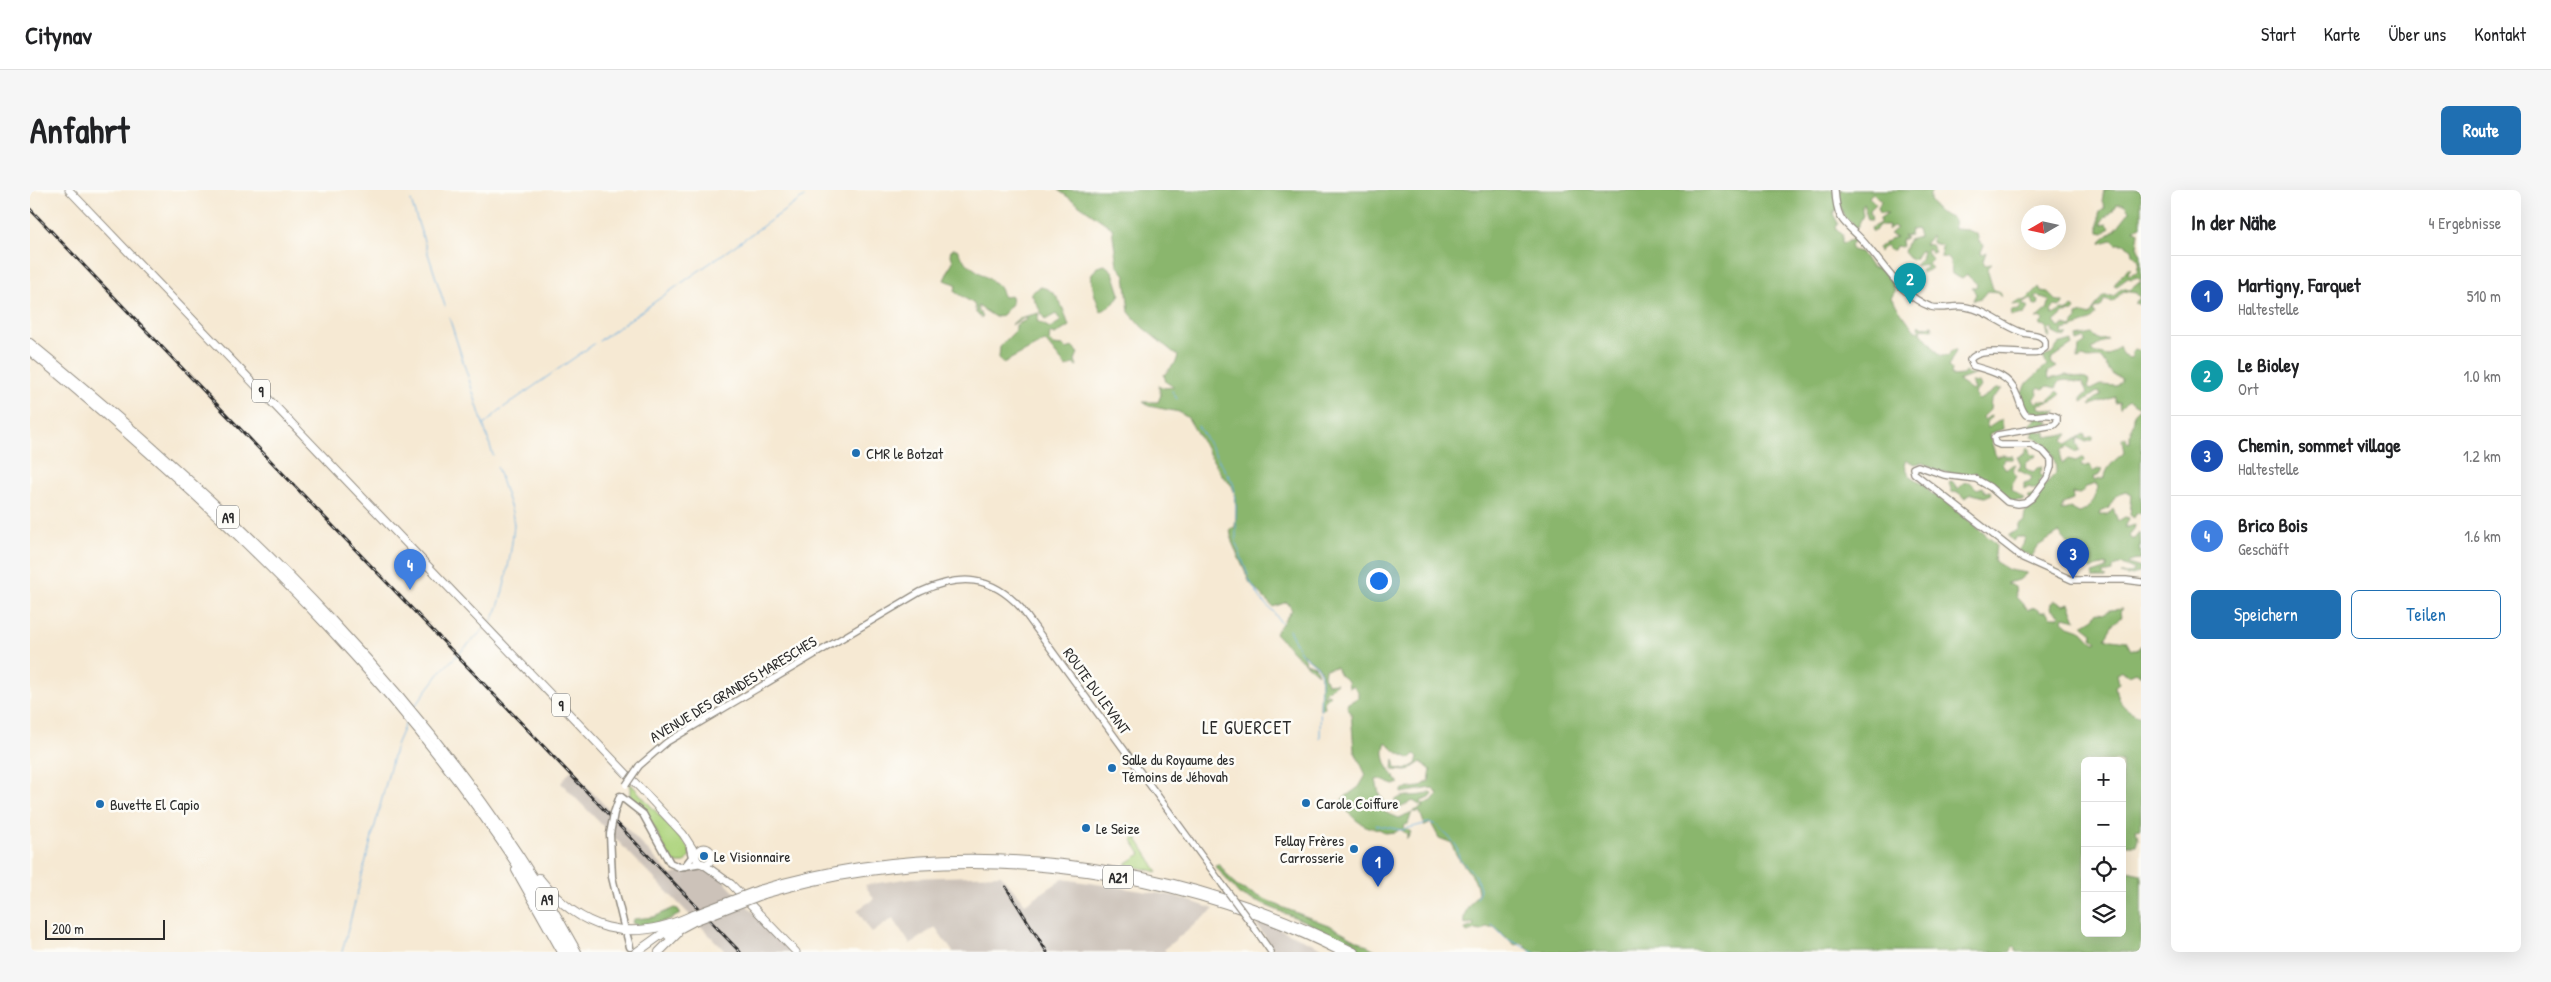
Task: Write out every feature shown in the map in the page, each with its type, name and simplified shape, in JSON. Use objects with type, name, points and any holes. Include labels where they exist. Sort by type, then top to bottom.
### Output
[{"type":"highway","name":"A9","points":[[30,343],[131,428],[241,529],[319,607],[462,775],[514,848],[577,952]]},
{"type":"highway","name":"A9","points":[[30,350],[172,473],[259,555],[334,631],[410,714],[488,821],[525,876],[570,952]]},
{"type":"highway","points":[[30,358],[72,386]]},
{"type":"highway","points":[[488,821],[562,952]]},
{"type":"highway","name":"A21","points":[[514,848],[555,898],[572,912],[588,921],[608,928],[632,931],[683,924]]},
{"type":"highway","name":"A21","points":[[643,952],[693,918],[761,892],[868,872],[987,862],[1085,867],[1171,883],[1272,915],[1354,952]]},
{"type":"highway","name":"A21","points":[[1001,863],[1090,873],[1176,890],[1258,915],[1342,952]]},
{"type":"highway","name":"A21","points":[[633,949],[683,924]]},
{"type":"highway","name":"A21","points":[[659,952],[683,924]]},
{"type":"main road","name":"9","points":[[69,190],[672,823],[683,834],[702,848],[708,850],[731,884],[796,952]]},
{"type":"main road","points":[[624,926],[612,877],[610,834],[621,793],[643,814],[668,862],[674,866],[684,866],[708,862],[711,856]]},
{"type":"main road","points":[[672,823],[692,851],[691,859],[684,866]]},
{"type":"main road","name":"9","points":[[683,834],[702,863],[731,884]]},
{"type":"main road","points":[[684,866],[702,848]]},
{"type":"main road","points":[[627,936],[633,949]]},
{"type":"street","points":[[1835,190],[1839,214],[1845,225],[1867,245],[1892,277],[1912,296],[1933,307],[1961,307],[1975,310],[2020,332],[2040,336],[2046,343],[2044,349],[2036,354],[1991,352],[1975,356],[1970,360],[1973,366],[1994,372],[2008,381],[2014,388],[2021,408],[2027,415],[2052,414],[2058,418],[2054,425],[1998,434],[1994,438],[1996,444],[2002,446],[2033,446],[2050,457],[2052,464],[2048,475],[2030,500],[2022,504],[2010,504],[1976,479],[1944,475],[1918,466],[1913,467],[1914,473],[2023,558],[2073,580],[2126,580],[2141,582]]},
{"type":"street","name":"ROUTE DU LEVANT","points":[[843,638],[920,592],[943,582],[957,580],[975,581],[1002,591],[1024,612],[1271,952]]},
{"type":"street","name":"AVENUE DES GRANDES MARESCHES","points":[[621,793],[639,766],[672,739],[843,638]]},
{"type":"shaded area","points":[[571,770],[671,875],[703,867],[718,875],[791,952],[726,952],[561,783]]},
{"type":"shaded area","points":[[1001,875],[1025,904],[1063,879],[1175,896],[1214,909],[1164,949],[1166,952],[953,952],[935,927],[910,944],[893,918],[872,933],[857,910],[874,899],[865,885],[912,878]]},
{"type":"shaded area","points":[[1261,921],[1330,952],[1276,952],[1256,924]]},
{"type":"green space","points":[[1058,190],[1934,190],[1930,194],[1930,200],[1938,212],[1953,219],[1954,229],[1968,230],[1977,234],[1979,242],[1984,245],[1981,252],[1982,255],[1986,252],[1983,261],[1985,265],[1992,264],[1987,269],[1993,289],[2001,293],[2001,297],[1996,292],[1988,291],[1982,298],[1973,300],[1976,294],[1972,287],[1976,287],[1977,284],[1967,275],[1962,279],[1952,274],[1950,262],[1947,258],[1941,257],[1942,245],[1932,243],[1931,236],[1924,244],[1931,245],[1935,252],[1932,253],[1928,248],[1926,251],[1932,259],[1928,264],[1932,268],[1922,273],[1921,270],[1926,268],[1926,264],[1915,266],[1921,259],[1923,251],[1919,251],[1914,259],[1911,260],[1904,252],[1908,240],[1919,237],[1917,229],[1911,230],[1910,235],[1903,236],[1906,238],[1901,240],[1902,247],[1896,246],[1894,250],[1889,250],[1886,245],[1879,252],[1878,248],[1890,239],[1897,237],[1890,234],[1897,228],[1893,226],[1888,230],[1889,226],[1878,226],[1875,231],[1872,231],[1871,228],[1880,223],[1880,218],[1888,213],[1880,213],[1878,208],[1881,201],[1873,193],[1869,197],[1876,204],[1870,210],[1872,220],[1868,220],[1863,203],[1861,206],[1863,215],[1858,226],[1855,228],[1852,222],[1845,219],[1841,208],[1835,210],[1833,214],[1838,223],[1836,228],[1842,234],[1842,243],[1855,239],[1850,246],[1852,250],[1861,252],[1871,267],[1882,270],[1890,278],[1895,291],[1891,298],[1915,331],[1920,331],[1918,327],[1920,325],[1924,327],[1932,325],[1933,329],[1922,328],[1921,332],[1941,356],[1948,356],[1952,350],[1956,350],[1948,367],[1952,370],[1951,376],[1963,375],[1965,372],[1976,374],[1958,381],[1972,391],[1975,389],[1971,382],[1979,383],[1981,387],[1976,391],[1975,396],[1979,400],[1996,389],[2002,389],[1991,399],[1990,410],[1983,417],[1984,420],[1990,416],[1992,417],[1986,422],[1988,428],[2002,419],[2003,429],[1989,434],[1996,457],[2002,455],[2013,456],[2012,459],[2004,459],[2002,463],[2006,470],[2016,464],[2012,470],[2017,477],[2013,481],[2012,489],[2025,500],[2012,501],[1979,478],[1976,472],[1964,475],[1938,471],[1923,463],[1914,464],[1907,460],[1905,465],[1909,475],[1922,483],[1932,494],[1941,497],[1994,542],[1996,545],[1994,561],[2009,570],[2027,573],[2019,580],[2006,583],[2015,587],[2016,597],[2028,610],[2035,608],[2040,612],[2046,612],[2051,617],[2058,617],[2061,615],[2050,609],[2051,603],[2055,601],[2064,605],[2069,603],[2076,620],[2064,617],[2063,621],[2069,626],[2083,631],[2094,643],[2097,642],[2092,638],[2093,633],[2084,624],[2094,618],[2098,612],[2105,613],[2110,610],[2123,609],[2120,612],[2121,617],[2114,623],[2105,638],[2126,641],[2131,650],[2137,650],[2141,645],[2141,676],[2136,672],[2129,675],[2121,671],[2117,674],[2119,683],[2115,686],[2123,706],[2141,716],[2141,828],[2136,829],[2138,838],[2136,845],[2126,844],[2126,757],[2081,757],[2081,937],[2126,937],[2126,871],[2141,874],[2141,952],[2016,952],[2014,946],[2010,952],[1533,952],[1522,943],[1515,945],[1494,927],[1486,927],[1482,931],[1475,930],[1467,933],[1465,929],[1473,926],[1474,923],[1464,924],[1464,916],[1478,893],[1477,886],[1457,856],[1452,843],[1439,838],[1431,823],[1425,826],[1420,812],[1412,812],[1408,824],[1405,825],[1404,828],[1411,832],[1407,839],[1407,834],[1400,829],[1396,832],[1385,833],[1366,826],[1354,818],[1345,808],[1342,799],[1359,787],[1366,775],[1354,750],[1351,713],[1347,706],[1348,703],[1358,698],[1358,691],[1353,686],[1349,688],[1348,681],[1340,675],[1336,667],[1325,669],[1324,676],[1327,684],[1337,683],[1325,692],[1324,697],[1327,694],[1330,695],[1324,701],[1325,708],[1320,710],[1321,672],[1318,666],[1302,653],[1306,663],[1315,666],[1318,674],[1296,655],[1275,633],[1292,610],[1287,602],[1273,607],[1250,583],[1232,542],[1230,529],[1235,527],[1236,499],[1232,487],[1223,477],[1188,418],[1179,412],[1149,406],[1143,402],[1158,402],[1161,395],[1158,385],[1164,388],[1174,387],[1166,382],[1164,375],[1176,362],[1178,356],[1142,327],[1129,312],[1125,275],[1117,265],[1112,228]],"holes":[[[1386,742],[1395,751],[1410,759],[1415,754],[1418,757],[1416,764],[1405,770],[1396,768],[1394,759],[1393,770],[1407,771],[1421,762],[1431,770],[1429,781],[1420,787],[1403,789],[1401,793],[1432,788],[1438,794],[1432,802],[1422,804],[1421,801],[1430,798],[1433,794],[1404,796],[1396,800],[1392,804],[1396,801],[1401,803],[1398,809],[1413,801],[1423,807],[1399,818],[1384,812],[1387,805],[1379,794],[1376,780],[1379,779],[1394,785],[1399,783],[1385,759],[1384,748]]]},
{"type":"green space","points":[[2104,190],[2141,190],[2141,226],[2134,229],[2139,232],[2137,246],[2141,255],[2141,281],[2137,277],[2128,278],[2117,286],[2114,285],[2127,268],[2131,269],[2127,272],[2128,275],[2137,272],[2139,261],[2133,254],[2132,249],[2124,244],[2116,244],[2112,240],[2101,243],[2102,240],[2116,229],[2130,211],[2124,204],[2116,204],[2112,212],[2102,220],[2102,225],[2107,224],[2110,228],[2104,233],[2099,232],[2099,213],[2105,208],[2102,201]]},
{"type":"green space","points":[[953,249],[957,249],[968,264],[998,286],[1004,297],[1011,296],[1012,304],[1002,315],[995,317],[978,306],[978,310],[983,317],[981,318],[976,313],[974,304],[955,292],[956,284],[944,280],[953,261],[950,252]]},
{"type":"green space","points":[[1105,265],[1113,272],[1120,294],[1114,303],[1101,312],[1094,293],[1091,276],[1097,267]]},
{"type":"green space","points":[[2141,281],[2141,305],[2134,303],[2140,298],[2136,293],[2123,291],[2113,302],[2104,300],[2102,306],[2094,310],[2096,315],[2089,321],[2076,327],[2062,330],[2063,335],[2068,335],[2065,338],[2053,333],[2052,328],[2048,330],[2050,337],[2048,337],[2046,326],[2039,325],[2043,321],[2042,318],[2036,319],[2047,310],[2050,300],[2038,296],[2035,298],[2039,301],[2038,305],[2034,305],[2032,299],[2023,303],[2028,308],[2024,314],[2012,316],[2011,311],[2019,310],[2021,306],[2019,304],[2013,305],[2015,302],[2026,300],[2039,287],[2041,291],[2048,292],[2058,302],[2064,302],[2061,307],[2054,306],[2051,311],[2053,315],[2062,310],[2068,311],[2072,307],[2075,309],[2073,312],[2064,313],[2054,322],[2059,328],[2064,325],[2071,327],[2077,320],[2077,315],[2084,313],[2090,315],[2103,296],[2114,296],[2121,288],[2130,290]]},
{"type":"green space","points":[[1040,287],[1052,292],[1060,302],[1069,326],[1055,335],[1050,333],[1049,341],[1053,345],[1064,346],[1066,349],[1073,347],[1078,353],[1075,360],[1077,366],[1073,364],[1066,367],[1045,341],[1005,362],[1002,363],[999,358],[1000,346],[1016,330],[1016,325],[1028,319],[1024,318],[1011,325],[1019,318],[1039,313],[1037,321],[1050,328],[1061,321],[1056,314],[1045,320],[1031,293]]},
{"type":"green space","points":[[2092,334],[2100,340],[2108,339],[2092,349],[2094,353],[2108,356],[2119,346],[2122,354],[2129,358],[2132,357],[2132,351],[2135,349],[2141,351],[2141,514],[2136,513],[2134,518],[2130,515],[2132,495],[2126,492],[2116,495],[2108,509],[2100,512],[2099,515],[2108,515],[2113,509],[2118,521],[2125,517],[2129,518],[2125,528],[2135,525],[2134,530],[2129,536],[2131,539],[2134,539],[2140,532],[2141,560],[2129,561],[2128,564],[2141,568],[2139,573],[2127,576],[2121,574],[2128,574],[2135,570],[2122,564],[2114,567],[2112,572],[2102,574],[2106,578],[2093,578],[2093,574],[2107,569],[2107,565],[2090,569],[2088,567],[2091,559],[2088,557],[2083,557],[2077,562],[2076,560],[2080,555],[2059,533],[2038,546],[2031,558],[2028,553],[2025,554],[2018,550],[2023,545],[2025,537],[2017,537],[2013,541],[2008,536],[2018,529],[2018,526],[2024,521],[2026,511],[2036,505],[2035,501],[2030,500],[2028,496],[2039,494],[2042,488],[2034,489],[2029,487],[2024,490],[2024,483],[2030,481],[2032,477],[2018,470],[2021,465],[2017,457],[2024,454],[2027,448],[2030,455],[2035,454],[2036,456],[2026,463],[2025,468],[2033,473],[2037,468],[2042,467],[2040,474],[2043,478],[2039,482],[2040,485],[2044,486],[2056,473],[2055,461],[2050,450],[2032,436],[2034,432],[2029,425],[2036,419],[2035,413],[2026,408],[2021,393],[2028,382],[2047,365],[2043,357],[2052,354],[2058,345],[2072,341],[2072,345],[2051,359],[2052,364],[2057,367],[2048,372],[2049,379],[2066,375],[2086,379],[2089,381],[2087,388],[2090,390],[2100,385],[2117,386],[2121,381],[2121,378],[2113,375],[2101,358],[2088,359],[2083,357],[2078,359],[2079,347],[2086,342],[2085,338],[2077,341],[2078,337]],"holes":[[[2066,380],[2082,383],[2087,393],[2082,397],[2082,402],[2097,392],[2102,394],[2090,403],[2091,405],[2115,397],[2115,403],[2119,402],[2120,408],[2128,400],[2140,407],[2134,413],[2130,443],[2127,442],[2125,437],[2122,439],[2124,453],[2109,467],[2105,478],[2094,481],[2093,477],[2098,476],[2102,469],[2099,468],[2093,472],[2090,465],[2082,467],[2081,465],[2085,461],[2083,457],[2076,461],[2068,459],[2063,463],[2061,462],[2062,450],[2068,447],[2074,452],[2080,450],[2077,443],[2078,438],[2086,442],[2093,440],[2093,436],[2085,439],[2085,434],[2082,435],[2067,445],[2063,441],[2068,434],[2046,437],[2046,432],[2040,432],[2037,427],[2051,423],[2040,418],[2057,411],[2039,408],[2039,404],[2052,401],[2061,394],[2058,391],[2047,401],[2040,400],[2036,403],[2033,399],[2038,394],[2037,390],[2039,387],[2043,389],[2048,386],[2056,388],[2060,381]],[[2096,484],[2098,487],[2092,503],[2083,512],[2079,513],[2070,508],[2061,511],[2063,504],[2073,500],[2072,493],[2080,494],[2086,487]]]},
{"type":"green space","points":[[1952,481],[1958,489],[1964,483],[1970,482],[1977,489],[1983,487],[1985,492],[1990,491],[1992,494],[1985,497],[1972,494],[1964,498],[1959,493],[1952,492],[1949,483]]},
{"type":"green space","points":[[630,783],[689,848],[690,856],[685,863],[677,863],[671,860],[652,823],[630,797]]},
{"type":"green space","points":[[1136,837],[1158,872],[1125,864],[1141,854],[1132,840]]},
{"type":"green space","points":[[1219,864],[1236,886],[1284,908],[1331,926],[1379,952],[1365,952],[1304,921],[1240,895],[1215,866]]},
{"type":"green space","points":[[674,908],[678,909],[680,914],[663,922],[643,926],[632,923],[634,919],[654,917]]},
{"type":"waterway","points":[[599,341],[804,197]]},
{"type":"waterway","points":[[411,201],[445,306]]},
{"type":"waterway","points":[[449,317],[493,455]]},
{"type":"waterway","points":[[485,424],[500,410],[594,344]]},
{"type":"waterway","points":[[1172,391],[1177,399]]},
{"type":"waterway","points":[[1198,426],[1233,483],[1236,499],[1236,543],[1250,581],[1263,602],[1273,611],[1281,623]]},
{"type":"waterway","points":[[489,624],[499,606],[503,592],[514,525],[512,512],[497,467]]},
{"type":"waterway","points":[[414,707],[442,670],[484,629]]},
{"type":"waterway","points":[[1289,630],[1301,653],[1317,666],[1321,674],[1320,738]]},
{"type":"waterway","points":[[342,952],[396,745],[406,722]]},
{"type":"waterway","points":[[1376,825],[1401,830],[1428,823],[1435,824],[1451,839],[1457,847],[1459,858],[1476,876],[1480,889],[1477,898]]},
{"type":"waterway","points":[[1492,924],[1505,938],[1535,952]]},
{"type":"railway","points":[[30,209],[740,952]]},
{"type":"railway","points":[[1006,887],[1047,952]]},
{"type":"place","name":"Le Bioley","points":[[1910,304]]},
{"type":"place","name":"CMR le Botzat","points":[[856,453]]},
{"type":"place","name":"Chemin, sommet village","points":[[2073,579]]},
{"type":"place","name":"Brico Bois","points":[[410,590]]},
{"type":"place","name":"Salle du Royaume des Témoins de Jéhovah","points":[[1112,768]]},
{"type":"place","name":"Carole Coiffure","points":[[1306,803]]},
{"type":"place","name":"Buvette El Capio","points":[[100,804]]},
{"type":"place","name":"Le Seize","points":[[1086,828]]},
{"type":"place","name":"Fellay Frères Carrosserie","points":[[1354,849]]},
{"type":"place","name":"Le Visionnaire","points":[[704,856]]},
{"type":"place","name":"Martigny, Farquet","points":[[1378,887]]},
{"type":"district","name":"LE GUERCET","points":[[1247,727]]}]
